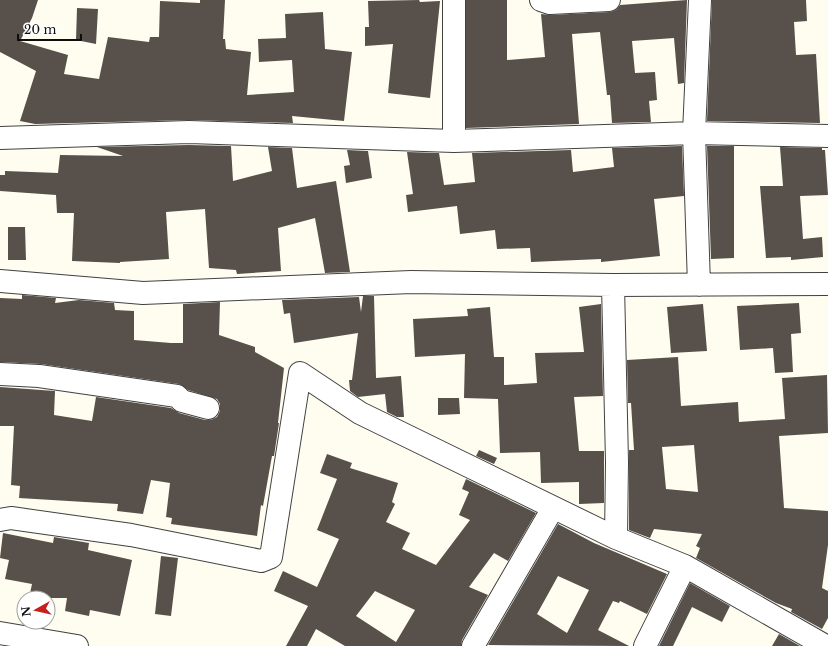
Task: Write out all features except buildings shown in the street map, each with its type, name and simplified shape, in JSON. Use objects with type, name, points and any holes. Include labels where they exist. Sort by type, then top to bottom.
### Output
[{"type":"street","points":[[454,0],[454,141]]},
{"type":"street","points":[[541,0],[550,3],[609,0]]},
{"type":"street","points":[[699,285],[694,133],[700,0]]},
{"type":"street","points":[[0,138],[189,132],[454,141],[694,133],[828,136]]},
{"type":"street","points":[[0,281],[143,293],[411,282],[613,285],[828,284]]},
{"type":"street","points":[[613,285],[617,455],[616,538]]},
{"type":"street","points":[[0,520],[11,518],[131,535],[261,561],[271,557],[300,373],[360,413],[616,538],[685,566],[824,641]]},
{"type":"street","points":[[0,374],[39,376],[177,396],[182,401],[208,408]]},
{"type":"street","points":[[473,646],[553,508]]},
{"type":"street","points":[[645,646],[685,566]]},
{"type":"street","points":[[0,633],[77,646]]}]
